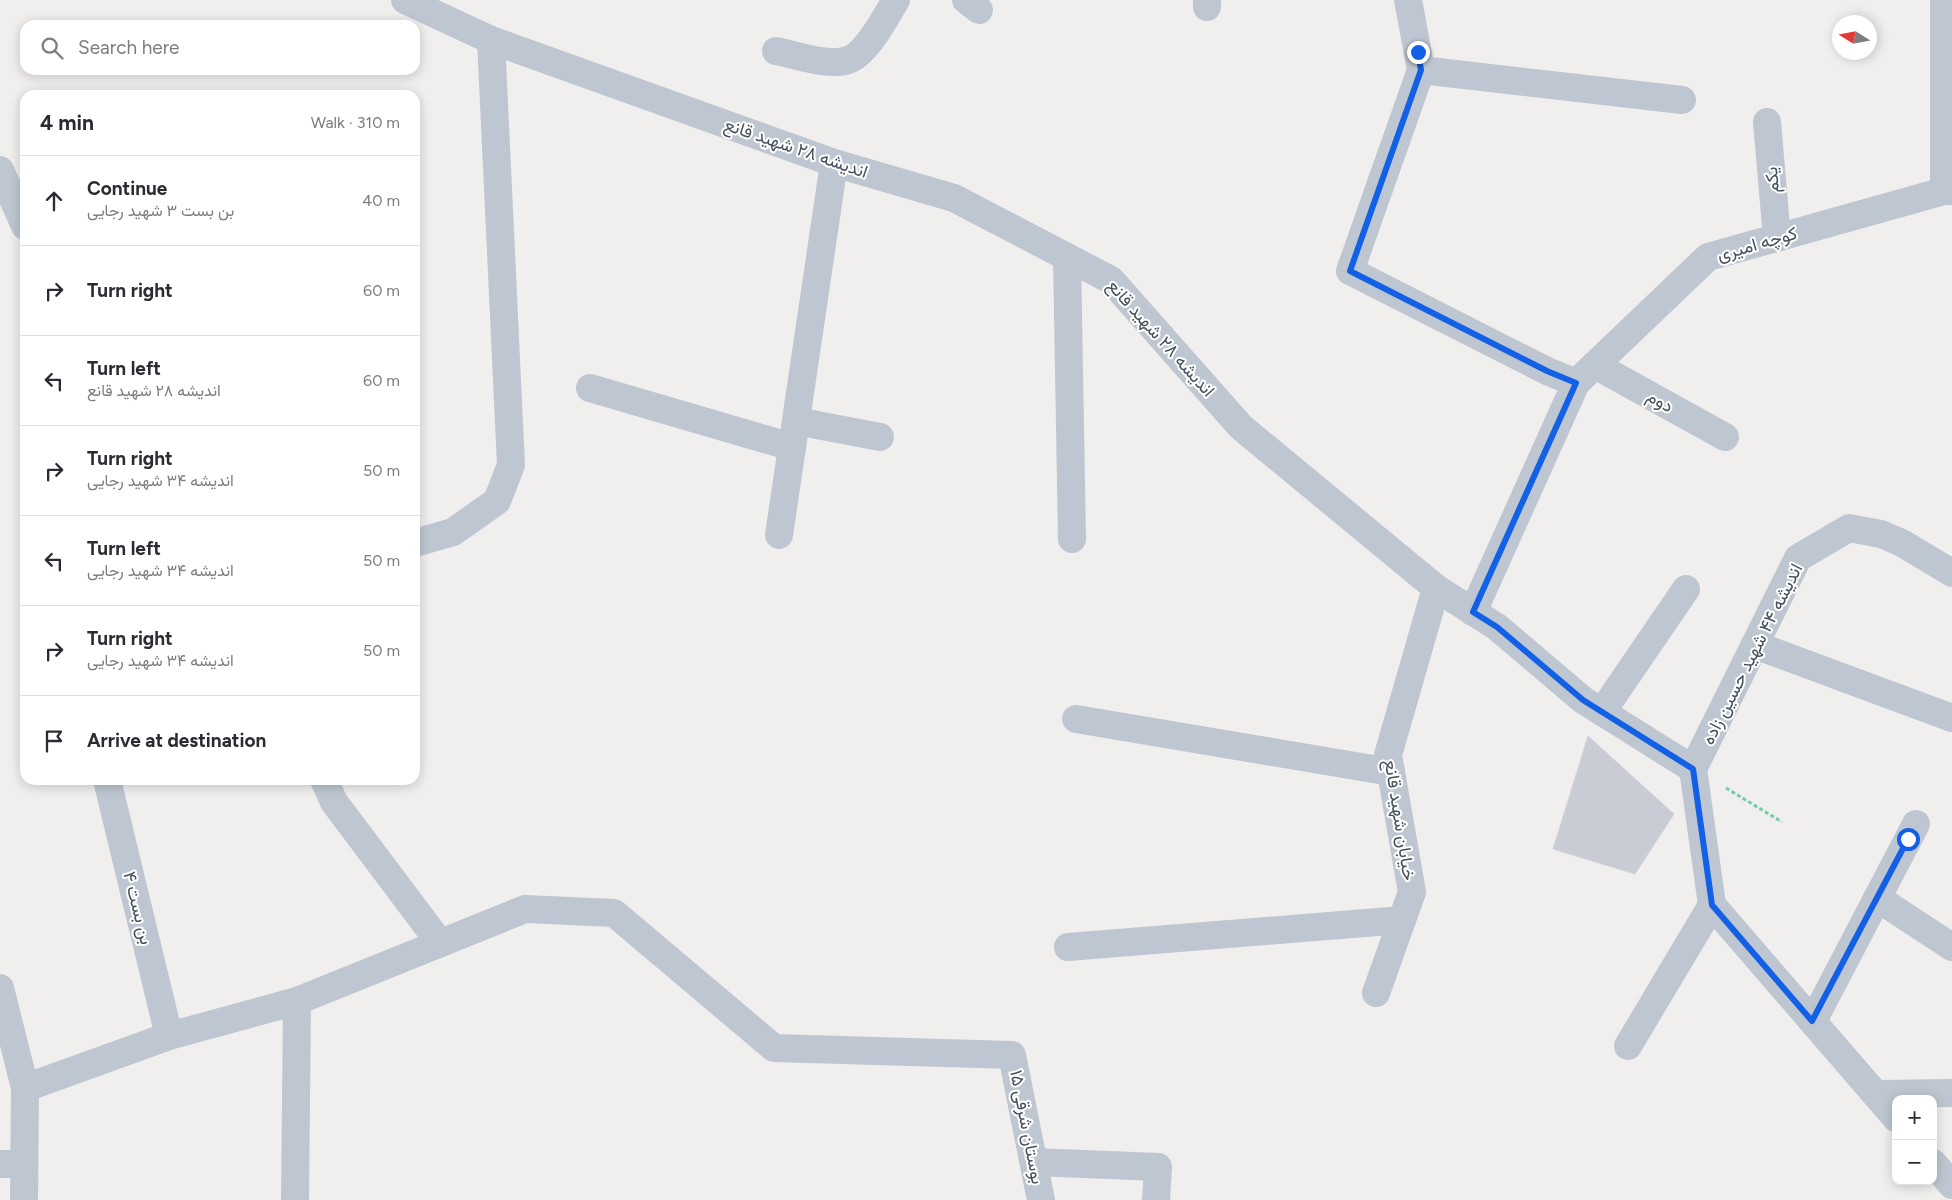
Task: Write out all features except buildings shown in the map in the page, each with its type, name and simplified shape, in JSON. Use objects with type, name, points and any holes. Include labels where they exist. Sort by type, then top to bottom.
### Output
[{"type":"street","name":"اندیشه ۲۸ شهید قانع","points":[[405,0],[491,40],[834,162],[954,198],[1111,280],[1241,427],[1436,588],[1497,627],[1583,700],[1693,769]]},
{"type":"street","points":[[776,51],[829,62],[849,60],[865,48],[896,0]]},
{"type":"street","points":[[1408,0],[1421,70],[1682,100]]},
{"type":"street","points":[[1944,0],[1948,191]]},
{"type":"street","points":[[420,542],[453,532],[497,501],[511,465],[491,40]]},
{"type":"street","name":"دوم","points":[[1421,70],[1350,271],[1547,371],[1586,374],[1725,437]]},
{"type":"street","name":"یکم","points":[[1767,122],[1777,238]]},
{"type":"street","points":[[779,536],[834,162]]},
{"type":"street","points":[[0,170],[20,215]]},
{"type":"street","name":"کوچه امیری","points":[[1586,374],[1708,257],[1948,191]]},
{"type":"street","points":[[1067,257],[1072,539]]},
{"type":"street","points":[[1473,612],[1586,374]]},
{"type":"street","points":[[590,388],[792,447]]},
{"type":"street","points":[[796,421],[880,437]]},
{"type":"street","name":"اندیشه ۴۴ شهید حسین زاده","points":[[1693,769],[1798,558],[1849,528],[1881,534],[1902,543],[1952,573]]},
{"type":"street","name":"خیابان شهید قانع","points":[[1376,993],[1412,892],[1388,755],[1436,588]]},
{"type":"street","points":[[1602,712],[1686,589]]},
{"type":"street","points":[[1755,645],[1952,718]]},
{"type":"street","points":[[1076,719],[1391,772]]},
{"type":"street","points":[[1693,769],[1712,905],[1892,1113]]},
{"type":"street","name":"بن بست ۴","points":[[108,785],[169,1036]]},
{"type":"street","points":[[25,1088],[169,1036],[297,1001],[440,943],[334,802],[326,785]]},
{"type":"street","points":[[1812,1021],[1916,824]]},
{"type":"street","points":[[1877,898],[1952,947]]},
{"type":"street","points":[[1628,1046],[1712,905]]},
{"type":"street","name":"بوستان شرقی ۱۵","points":[[440,943],[525,909],[614,913],[774,1048],[1012,1054],[1041,1200]]},
{"type":"street","points":[[1068,947],[1402,920]]},
{"type":"street","points":[[0,988],[25,1088],[12,1164],[24,1200]]},
{"type":"street","points":[[295,1200],[297,1001]]},
{"type":"street","points":[[1876,1094],[1952,1093]]},
{"type":"street","points":[[1034,1162],[1158,1167],[1156,1200]]},
{"type":"street","points":[[1937,1168],[1952,1185]]},
{"type":"path","points":[[1693,769],[1782,822]]},
{"type":"route","points":[[1418,52],[1421,70],[1350,271],[1547,371],[1576,383],[1473,612],[1497,627],[1583,700],[1693,769],[1712,905],[1812,1021],[1908,839]]}]
